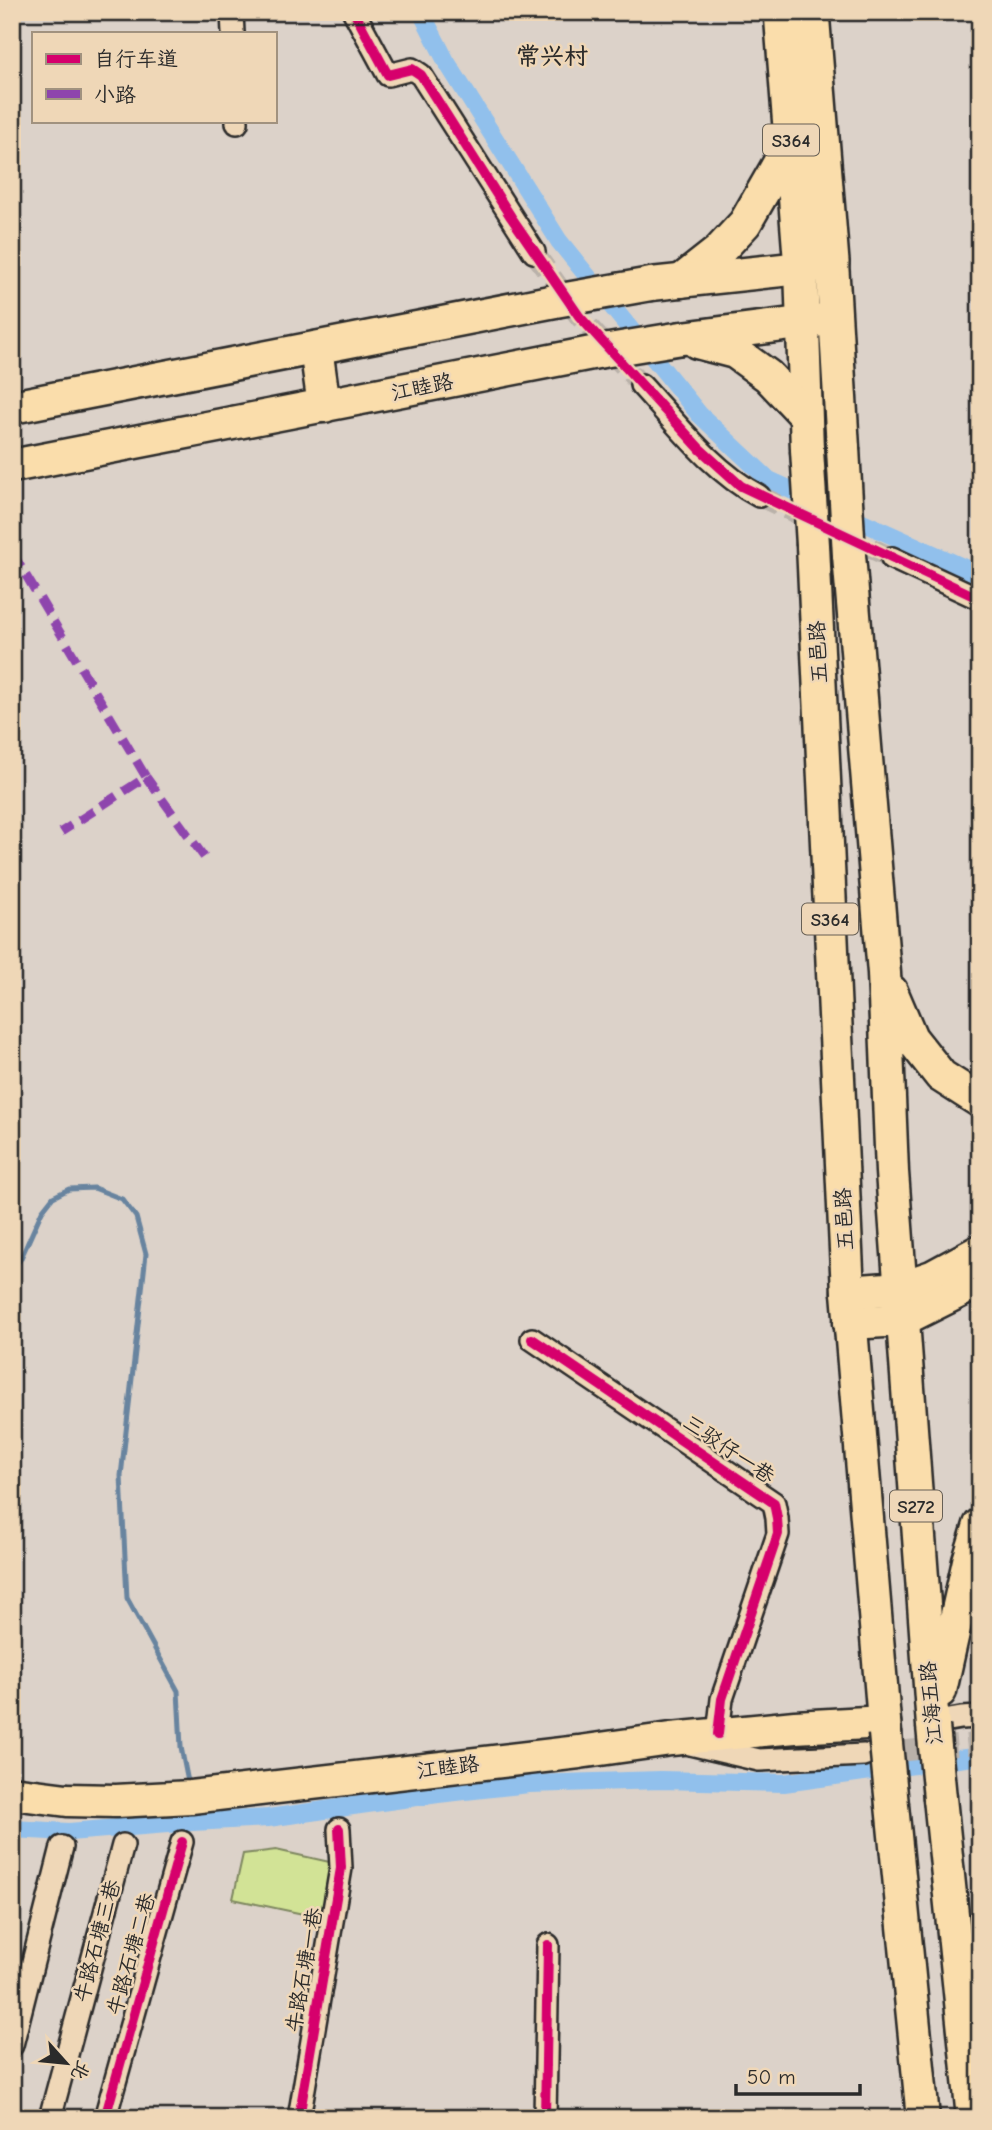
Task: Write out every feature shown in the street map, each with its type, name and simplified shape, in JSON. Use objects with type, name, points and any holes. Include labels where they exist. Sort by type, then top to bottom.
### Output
[{"type":"highway","name":"五邑路","points":[[781,12],[804,102],[792,141],[816,265]]},
{"type":"highway","name":"五邑路","points":[[813,12],[804,102],[816,265]]},
{"type":"main road","points":[[666,282],[719,251],[745,223],[792,141]]},
{"type":"main road","points":[[12,407],[555,301],[666,282],[816,265]]},
{"type":"main road","name":"五邑路","points":[[816,265],[835,319],[849,555],[884,973],[892,1172],[900,1288]]},
{"type":"main road","name":"五邑路","points":[[816,265],[802,322],[849,1308]]},
{"type":"main road","name":"江睦路","points":[[17,469],[597,352],[682,338],[835,319]]},
{"type":"main road","points":[[682,338],[735,352],[768,376],[806,415]]},
{"type":"main road","points":[[316,348],[324,406]]},
{"type":"main road","points":[[884,973],[911,1038],[942,1076],[980,1101]]},
{"type":"main road","points":[[842,1175],[892,1172]]},
{"type":"main road","points":[[849,1308],[932,1277],[980,1251]]},
{"type":"main road","points":[[849,1308],[902,1321],[980,1281]]},
{"type":"main road","name":"江海五路","points":[[900,1288],[933,1725],[973,2118]]},
{"type":"main road","name":"S272","points":[[849,1308],[878,1737],[892,1805],[923,2118]]},
{"type":"main road","points":[[860,1444],[911,1440]]},
{"type":"main road","name":"S272","points":[[933,1725],[969,1561],[980,1525]]},
{"type":"main road","name":"江睦路","points":[[12,1793],[67,1800],[116,1801],[191,1797],[671,1739],[795,1727],[878,1737]]},
{"type":"street","points":[[232,12],[233,32]]},
{"type":"street","points":[[354,12],[388,75],[412,69],[421,75],[534,252]]},
{"type":"street","points":[[641,385],[700,449],[741,486],[759,496]]},
{"type":"street","points":[[892,558],[980,599]]},
{"type":"street","name":"三驳仔一巷","points":[[532,1339],[774,1503],[778,1534],[736,1652],[722,1699],[718,1734]]},
{"type":"street","points":[[933,1725],[961,1718],[980,1717]]},
{"type":"street","points":[[671,1739],[759,1760],[878,1737]]},
{"type":"street","name":"牛路石塘一巷","points":[[299,2118],[341,1868],[339,1829]]},
{"type":"street","name":"牛路石塘二巷","points":[[105,2118],[182,1842]]},
{"type":"street","name":"牛路石塘三巷","points":[[50,2118],[123,1845]]},
{"type":"street","points":[[12,2045],[62,1847]]},
{"type":"street","points":[[545,2118],[548,1945]]},
{"type":"green space","points":[[276,1850],[334,1863],[322,1918],[233,1899],[243,1854]]},
{"type":"waterway","points":[[421,12],[446,61],[559,241],[699,414],[769,480],[980,575]]},
{"type":"waterway","points":[[12,1271],[21,1258],[42,1211],[53,1197],[69,1189],[94,1188],[122,1199],[136,1217],[146,1254],[121,1476],[127,1598],[178,1691],[181,1747],[188,1782]]},
{"type":"waterway","points":[[12,1829],[69,1832],[268,1818],[529,1784],[661,1780],[784,1783],[980,1756]]},
{"type":"waterway","points":[[194,1812],[196,1822]]},
{"type":"tunnel","points":[[534,252],[579,316],[641,385]]},
{"type":"tunnel","points":[[759,496],[892,558]]},
{"type":"tunnel","points":[[874,1754],[980,1743]]},
{"type":"marked path","points":[[12,552],[146,777],[61,832]]},
{"type":"marked path","points":[[146,777],[207,861]]},
{"type":"cycle path","points":[[354,12],[388,75],[412,69],[421,75],[511,217],[579,316],[700,449],[741,486],[980,599]]},
{"type":"cycle path","points":[[532,1339],[774,1503],[778,1534],[722,1699],[718,1734]]},
{"type":"cycle path","points":[[299,2118],[341,1868],[339,1829]]},
{"type":"cycle path","points":[[105,2118],[182,1842]]},
{"type":"cycle path","points":[[545,2118],[548,1945]]},
{"type":"district","name":"常兴村","points":[[552,56]]}]
